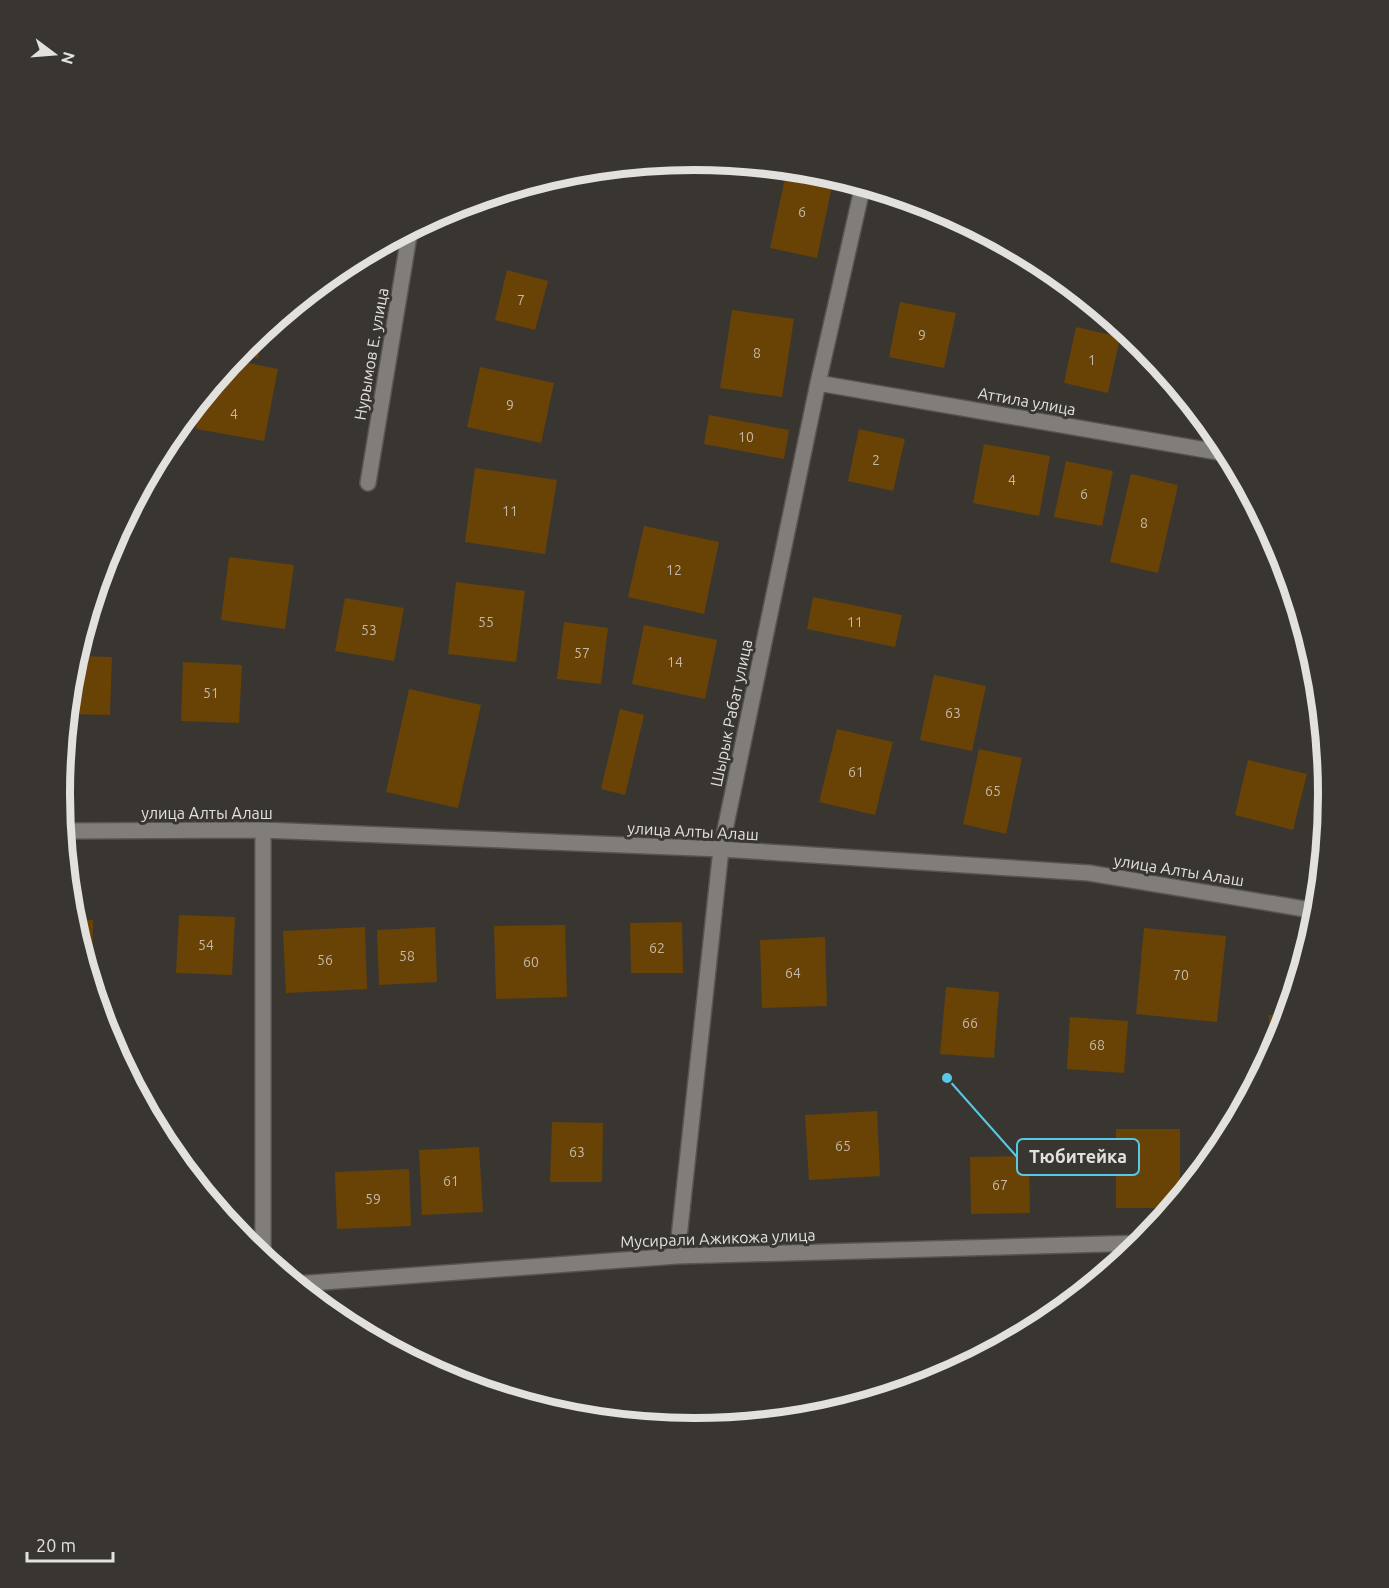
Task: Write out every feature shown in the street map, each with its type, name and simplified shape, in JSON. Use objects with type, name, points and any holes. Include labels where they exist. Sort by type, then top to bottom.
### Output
[{"type":"street","name":"Шырык Рабат улица","points":[[677,1256],[721,849],[818,383],[861,193]]},
{"type":"street","name":"Нурымов Е. улица","points":[[368,483],[408,240]]},
{"type":"street","name":"Аттила улица","points":[[818,383],[1216,452]]},
{"type":"street","name":"улица Алты Алаш","points":[[72,831],[263,830],[721,849],[1089,873],[1308,909]]},
{"type":"street","points":[[263,830],[263,1244]]},
{"type":"street","name":"Мусирали Ажикожа улица","points":[[308,1283],[677,1256],[1127,1243]]},
{"type":"building","points":[[785,177],[832,186],[817,258],[770,248]]},
{"type":"building","points":[[507,270],[548,281],[535,330],[495,320]]},
{"type":"building","points":[[900,302],[956,313],[944,368],[889,357]]},
{"type":"building","points":[[732,310],[794,319],[782,397],[720,388]]},
{"type":"building","points":[[1076,327],[1120,338],[1108,393],[1064,383]]},
{"type":"building","points":[[260,346],[258,358],[250,356]]},
{"type":"building","points":[[244,362],[278,369],[264,441],[196,429],[199,414]]},
{"type":"building","points":[[480,367],[554,383],[541,443],[467,427]]},
{"type":"building","points":[[709,415],[789,430],[784,459],[704,444]]},
{"type":"building","points":[[859,429],[905,439],[893,491],[848,481]]},
{"type":"building","points":[[984,444],[1050,456],[1039,516],[973,503]]},
{"type":"building","points":[[1066,461],[1113,471],[1102,526],[1054,517]]},
{"type":"building","points":[[475,468],[557,480],[545,554],[465,542]]},
{"type":"building","points":[[1131,474],[1178,485],[1158,573],[1110,562]]},
{"type":"building","points":[[644,526],[719,542],[704,614],[628,597]]},
{"type":"building","points":[[229,557],[294,565],[285,629],[221,620]]},
{"type":"building","points":[[456,582],[525,591],[516,662],[448,654]]},
{"type":"building","points":[[813,597],[902,615],[895,647],[807,629]]},
{"type":"building","points":[[345,598],[404,608],[394,661],[335,651]]},
{"type":"building","points":[[564,622],[608,628],[601,684],[557,679]]},
{"type":"building","points":[[644,625],[717,640],[705,699],[632,684]]},
{"type":"building","points":[[86,656],[112,657],[110,715],[76,714]]},
{"type":"building","points":[[183,662],[242,665],[239,723],[181,721]]},
{"type":"building","points":[[934,675],[986,686],[972,751],[920,740]]},
{"type":"building","points":[[409,689],[481,705],[458,808],[386,792]]},
{"type":"building","points":[[620,709],[644,715],[625,795],[601,789]]},
{"type":"building","points":[[837,729],[893,742],[875,815],[819,802]]},
{"type":"building","points":[[979,749],[1022,758],[1006,834],[963,824]]},
{"type":"building","points":[[1248,760],[1307,774],[1293,830],[1235,815]]},
{"type":"building","points":[[1317,822],[1316,847],[1312,846]]},
{"type":"building","points":[[179,915],[235,917],[232,975],[176,973]]},
{"type":"building","points":[[83,920],[93,920],[92,957]]},
{"type":"building","points":[[682,922],[683,973],[631,973],[630,923]]},
{"type":"building","points":[[565,925],[567,997],[496,999],[494,926]]},
{"type":"building","points":[[365,927],[367,989],[286,993],[283,931]]},
{"type":"building","points":[[435,927],[437,982],[379,985],[377,930]]},
{"type":"building","points":[[1144,928],[1226,936],[1217,1022],[1136,1014]]},
{"type":"building","points":[[825,937],[827,1006],[762,1008],[760,940]]},
{"type":"building","points":[[946,987],[999,992],[994,1058],[940,1054]]},
{"type":"building","points":[[1269,1015],[1278,1015],[1271,1033],[1269,1037]]},
{"type":"building","points":[[1070,1017],[1128,1021],[1124,1073],[1067,1069]]},
{"type":"building","points":[[877,1111],[880,1176],[809,1180],[805,1115]]},
{"type":"building","points":[[552,1122],[603,1123],[602,1182],[550,1182]]},
{"type":"building","points":[[1116,1129],[1180,1129],[1180,1186],[1161,1208],[1116,1208]]},
{"type":"building","points":[[479,1147],[483,1212],[422,1215],[419,1150]]},
{"type":"building","points":[[1029,1156],[1030,1213],[971,1214],[970,1157]]},
{"type":"building","points":[[409,1169],[411,1226],[337,1229],[335,1172]]},
{"type":"place","name":"Тюбитейка","points":[[947,1078]]}]
